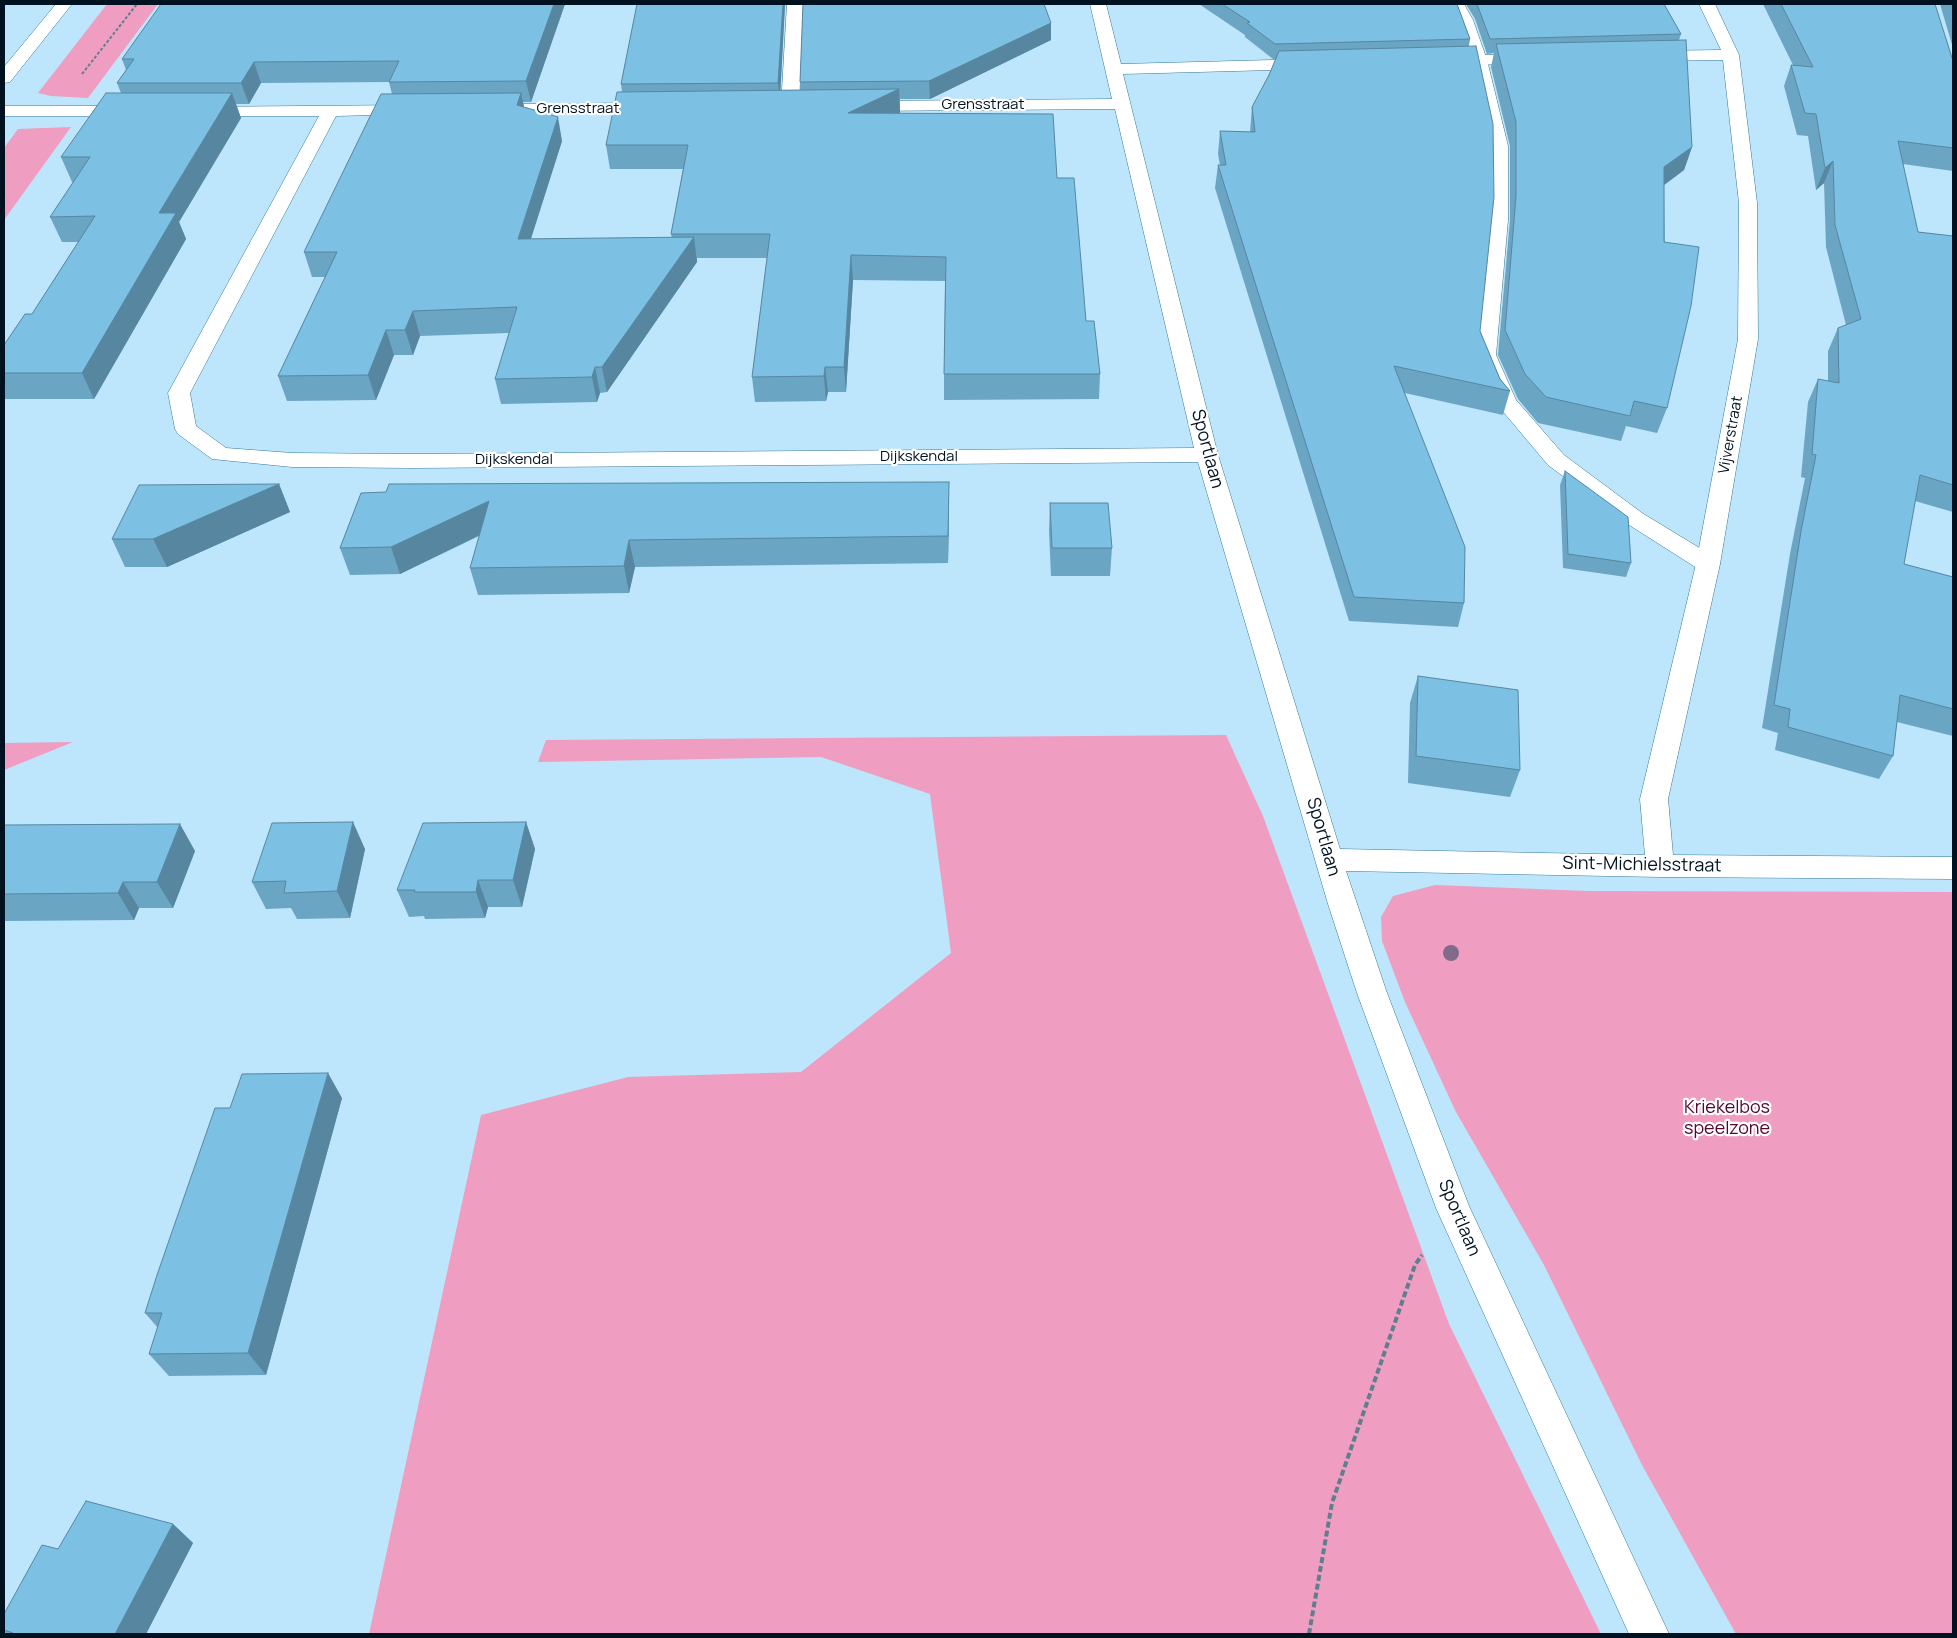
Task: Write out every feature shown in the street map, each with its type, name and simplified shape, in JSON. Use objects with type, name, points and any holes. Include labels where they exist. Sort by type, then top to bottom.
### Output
[{"type":"street","points":[[4,78],[64,4]]},
{"type":"street","points":[[790,107],[795,4]]},
{"type":"street","name":"Sportlaan","points":[[1098,4],[1207,455],[1372,993],[1453,1208],[1649,1634]]},
{"type":"street","points":[[1456,4],[1465,20],[1479,60],[1499,146],[1498,220],[1486,355],[1506,402],[1556,460],[1634,518],[1708,564]]},
{"type":"street","name":"Vijverstraat","points":[[1660,866],[1654,799],[1708,564],[1748,339],[1748,202],[1731,55],[1707,4]]},
{"type":"street","points":[[1634,57],[1731,55]]},
{"type":"street","points":[[1430,62],[1547,59]]},
{"type":"street","points":[[1114,68],[1321,64]]},
{"type":"street","name":"Grensstraat","points":[[849,106],[1122,104]]},
{"type":"street","points":[[770,107],[810,107]]},
{"type":"street","name":"Grensstraat","points":[[480,110],[670,108]]},
{"type":"street","points":[[182,111],[430,110]]},
{"type":"street","points":[[4,111],[152,111]]},
{"type":"street","name":"Dijkskendal","points":[[330,111],[179,393],[186,430],[220,454],[292,460],[404,461],[1207,455]]},
{"type":"street","name":"Sint-Michielsstraat","points":[[1330,860],[1660,866],[1953,868]]},
{"type":"path","points":[[53,111],[137,4]]},
{"type":"path","points":[[1309,1634],[1332,1503],[1415,1265],[1453,1208]]},
{"type":"green space","points":[[107,4],[158,4],[88,98],[51,96],[38,93]]},
{"type":"green space","points":[[71,127],[4,220],[4,148],[18,129]]},
{"type":"green space","points":[[1226,735],[1263,816],[1449,1324],[1601,1634],[369,1634],[481,1115],[628,1077],[801,1072],[951,953],[930,794],[821,757],[538,762],[546,740]]},
{"type":"green space","points":[[73,742],[4,770],[4,743]]},
{"type":"green space","name":"Kriekelbos speelzone","points":[[1435,885],[1588,891],[1953,892],[1953,1634],[1736,1634],[1642,1465],[1544,1265],[1456,1112],[1405,1002],[1382,941],[1381,917],[1393,896]]},
{"type":"building","points":[[161,4],[554,4],[526,81],[389,82],[399,61],[254,62],[241,83],[117,83],[134,59],[122,59]]},
{"type":"building","points":[[637,4],[783,4],[778,83],[621,84]]},
{"type":"building","points":[[803,4],[1044,4],[1051,23],[929,81],[800,82]]},
{"type":"building","points":[[1222,4],[1457,4],[1470,39],[1275,44],[1247,23],[1250,22]]},
{"type":"building","points":[[1477,4],[1664,4],[1681,34],[1490,39]]},
{"type":"building","points":[[1781,4],[1935,4],[1953,61],[1953,148],[1898,141],[1918,232],[1953,236],[1953,485],[1920,475],[1904,564],[1953,577],[1953,709],[1900,695],[1893,756],[1788,727],[1790,709],[1774,705],[1801,531],[1816,455],[1812,454],[1818,379],[1839,383],[1838,328],[1861,319],[1835,225],[1833,161],[1825,168],[1816,114],[1805,113],[1791,65],[1813,67]]},
{"type":"building","points":[[1686,40],[1692,147],[1664,167],[1664,242],[1699,247],[1691,306],[1667,408],[1634,401],[1630,416],[1546,397],[1525,374],[1505,330],[1516,196],[1516,122],[1496,44]]},
{"type":"building","points":[[1476,46],[1493,124],[1494,197],[1480,331],[1500,379],[1510,391],[1394,366],[1465,547],[1464,603],[1354,597],[1218,165],[1226,165],[1220,131],[1255,132],[1252,107],[1279,51]]},
{"type":"building","points":[[899,89],[848,113],[1053,114],[1057,178],[1074,178],[1086,321],[1094,321],[1100,374],[944,374],[946,257],[851,255],[844,367],[825,367],[824,376],[752,377],[770,234],[671,234],[688,145],[606,145],[617,92]]},
{"type":"building","points":[[106,93],[232,93],[159,213],[176,213],[82,373],[4,373],[4,345],[25,314],[32,314],[95,216],[50,217],[90,157],[61,157]]},
{"type":"building","points":[[521,93],[517,105],[558,117],[518,239],[694,237],[602,367],[595,367],[592,377],[495,379],[517,307],[413,311],[405,330],[386,330],[368,375],[278,376],[337,252],[304,252],[381,94]]},
{"type":"building","points":[[1565,471],[1628,517],[1631,563],[1568,554]]},
{"type":"building","points":[[949,482],[948,536],[629,540],[624,566],[470,568],[489,501],[391,547],[340,548],[361,493],[386,492],[389,484]]},
{"type":"building","points":[[279,484],[153,539],[112,539],[139,485]]},
{"type":"building","points":[[1050,503],[1108,503],[1112,548],[1052,548]]},
{"type":"building","points":[[1418,676],[1518,690],[1520,770],[1416,756]]},
{"type":"building","points":[[353,822],[337,891],[284,893],[286,881],[252,882],[272,823]]},
{"type":"building","points":[[526,822],[513,880],[478,880],[476,892],[414,892],[415,890],[397,890],[423,823]]},
{"type":"building","points":[[180,824],[157,882],[123,882],[118,893],[4,894],[4,825]]},
{"type":"building","points":[[328,1073],[248,1353],[149,1354],[162,1313],[145,1313],[215,1108],[230,1108],[242,1074]]},
{"type":"building","points":[[86,1501],[173,1524],[115,1634],[12,1634],[4,1630],[4,1614],[42,1545],[58,1549]]}]
